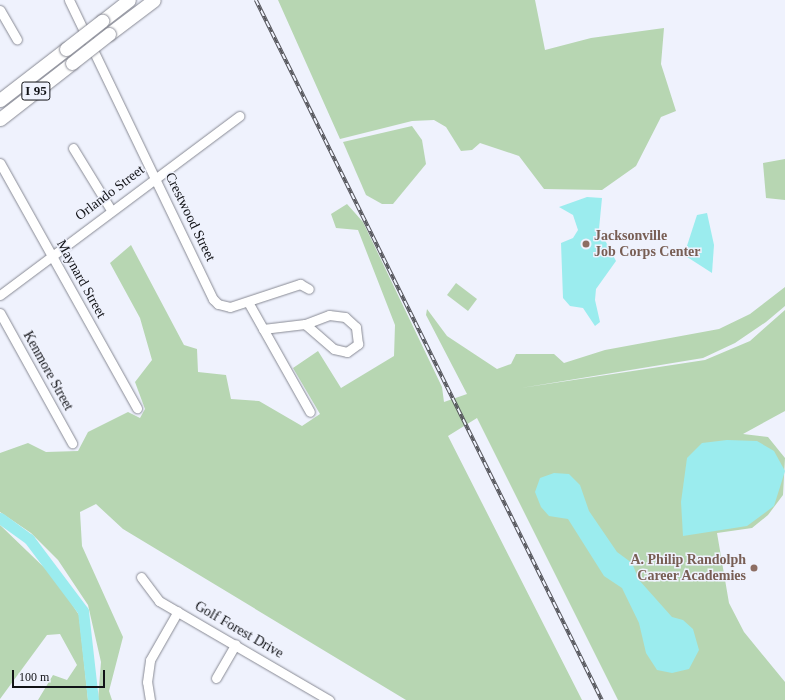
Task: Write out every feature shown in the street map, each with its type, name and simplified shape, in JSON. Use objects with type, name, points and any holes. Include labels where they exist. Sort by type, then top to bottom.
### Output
[{"type":"highway","name":"I 95","points":[[0,100],[129,0]]},
{"type":"highway","name":"I 95","points":[[0,119],[154,0]]},
{"type":"street","name":"Crestwood Street","points":[[68,0],[155,176],[213,299],[224,306],[248,302],[300,284],[309,289]]},
{"type":"street","points":[[0,10],[17,40]]},
{"type":"street","name":"Orlando Street","points":[[0,295],[155,176],[239,116]]},
{"type":"street","points":[[73,148],[111,210]]},
{"type":"street","name":"Maynard Street","points":[[0,163],[137,408]]},
{"type":"street","points":[[248,302],[310,412]]},
{"type":"street","name":"Kenmore Street","points":[[0,313],[72,443]]},
{"type":"street","points":[[263,329],[305,324],[329,315],[345,318],[356,327],[358,344],[347,352],[334,349],[305,324]]},
{"type":"street","name":"Golf Forest Drive","points":[[141,578],[159,601],[178,610],[329,700]]},
{"type":"street","points":[[150,700],[147,682],[150,660],[178,610]]},
{"type":"street","points":[[216,678],[236,644]]},
{"type":"green space","points":[[278,0],[535,0],[545,50],[591,38],[664,28],[661,64],[676,111],[661,117],[636,166],[602,190],[544,189],[519,156],[480,143],[472,150],[461,151],[446,127],[434,120],[412,121],[340,139]]},
{"type":"green space","points":[[412,126],[422,140],[426,164],[393,204],[382,204],[366,195],[343,142]]},
{"type":"green space","points":[[785,159],[785,200],[766,198],[763,163]]},
{"type":"green space","points":[[347,204],[363,222],[442,387],[444,402],[467,394],[426,315],[427,309],[447,336],[497,369],[511,364],[516,354],[554,354],[564,363],[605,350],[719,329],[750,314],[785,287],[785,306],[766,322],[735,343],[703,358],[521,388],[705,360],[750,341],[785,310],[785,411],[743,434],[768,437],[785,458],[783,495],[768,515],[752,528],[717,533],[729,603],[744,632],[785,682],[785,700],[618,700],[477,418],[448,436],[582,700],[406,700],[123,529],[96,504],[80,512],[82,546],[123,637],[109,691],[112,700],[98,700],[101,662],[88,605],[58,560],[31,533],[0,512],[0,453],[28,443],[46,452],[78,451],[88,432],[128,412],[140,418],[145,409],[135,382],[152,360],[140,318],[110,263],[131,245],[184,345],[197,349],[198,372],[226,375],[231,399],[259,401],[302,426],[320,414],[293,368],[318,351],[341,388],[394,356],[395,325],[358,230],[336,228],[331,214]]},
{"type":"green space","points":[[456,283],[477,299],[468,311],[447,295]]},
{"type":"green space","points":[[0,525],[54,577],[79,615],[88,700],[38,700],[53,675],[67,680],[77,665],[60,634],[47,635],[0,699]]},
{"type":"water","points":[[587,197],[602,198],[599,229],[616,261],[596,289],[595,300],[600,322],[595,326],[583,308],[570,306],[563,298],[561,243],[573,238],[578,230],[573,215],[559,207]]},
{"type":"water","points":[[707,213],[714,245],[712,273],[684,255],[697,215]]},
{"type":"water","points":[[727,440],[757,441],[774,451],[785,471],[774,506],[747,526],[683,536],[681,502],[687,458],[702,443]]},
{"type":"water","points":[[554,473],[569,474],[580,485],[589,511],[617,552],[632,563],[639,580],[672,617],[683,620],[693,629],[699,650],[689,669],[672,673],[657,670],[646,653],[639,623],[622,588],[604,576],[568,519],[549,516],[541,507],[535,492],[540,478]]},
{"type":"waterway","points":[[0,518],[29,539],[83,611],[93,700]]},
{"type":"railway","points":[[256,0],[602,700]]},
{"type":"place","name":"Jacksonville Job Corps Center","points":[[586,244]]},
{"type":"place","name":"A. Philip Randolph Career Academies","points":[[754,568]]}]
